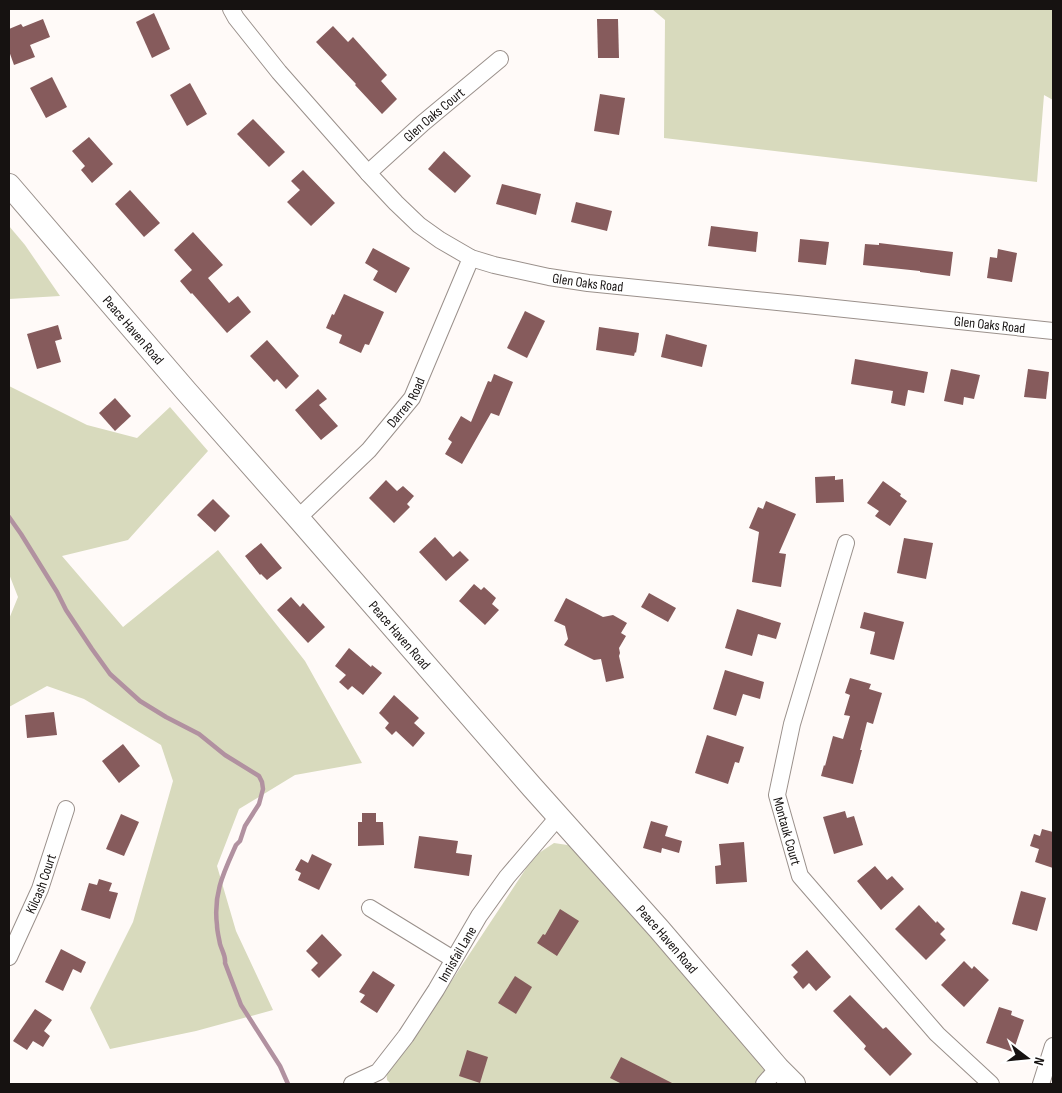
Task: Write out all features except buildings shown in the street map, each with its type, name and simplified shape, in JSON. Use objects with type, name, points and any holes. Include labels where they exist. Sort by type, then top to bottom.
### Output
[{"type":"main road","name":"Peace Haven Road","points":[[9,185],[179,384],[659,929],[771,1076],[794,1084]]},
{"type":"street","name":"Glen Oaks Road","points":[[231,9],[279,72],[396,203],[419,225],[471,258],[548,277],[588,283],[1053,331]]},
{"type":"street","name":"Glen Oaks Court","points":[[368,173],[500,59]]},
{"type":"street","name":"Darren Road","points":[[298,518],[369,450],[412,398],[471,258]]},
{"type":"street","name":"Montauk Court","points":[[846,543],[792,724],[777,795],[800,876],[937,1034],[991,1084]]},
{"type":"street","name":"Kilcash Court","points":[[9,957],[40,889],[66,809]]},
{"type":"street","name":"Innisfail Lane","points":[[352,1084],[381,1078],[436,990],[479,916],[507,877],[559,816]]},
{"type":"street","points":[[370,908],[453,959]]},
{"type":"street","points":[[1042,1084],[1053,1046]]},
{"type":"green space","points":[[652,9],[1053,9],[1053,100],[1044,95],[1037,182],[664,138],[665,20]]},
{"type":"green space","points":[[9,226],[25,245],[60,296],[9,299]]},
{"type":"green space","points":[[9,386],[87,425],[137,438],[170,407],[208,451],[128,540],[62,556],[123,627],[218,550],[305,661],[362,763],[295,775],[239,809],[217,866],[236,931],[273,1010],[196,1031],[110,1049],[90,1008],[133,922],[173,781],[161,745],[84,699],[47,686],[9,707],[9,619],[18,597],[9,574]]},
{"type":"green space","points":[[554,843],[574,846],[785,1084],[391,1084],[387,1080],[386,1069],[431,1012],[527,867],[539,853]]},
{"type":"waterway","points":[[9,517],[57,592],[66,610],[110,674],[140,701],[199,734],[225,755],[259,776],[262,782],[263,789],[259,804],[245,826],[220,883],[216,913],[217,927],[225,963],[241,1005],[280,1066],[288,1084]]}]
